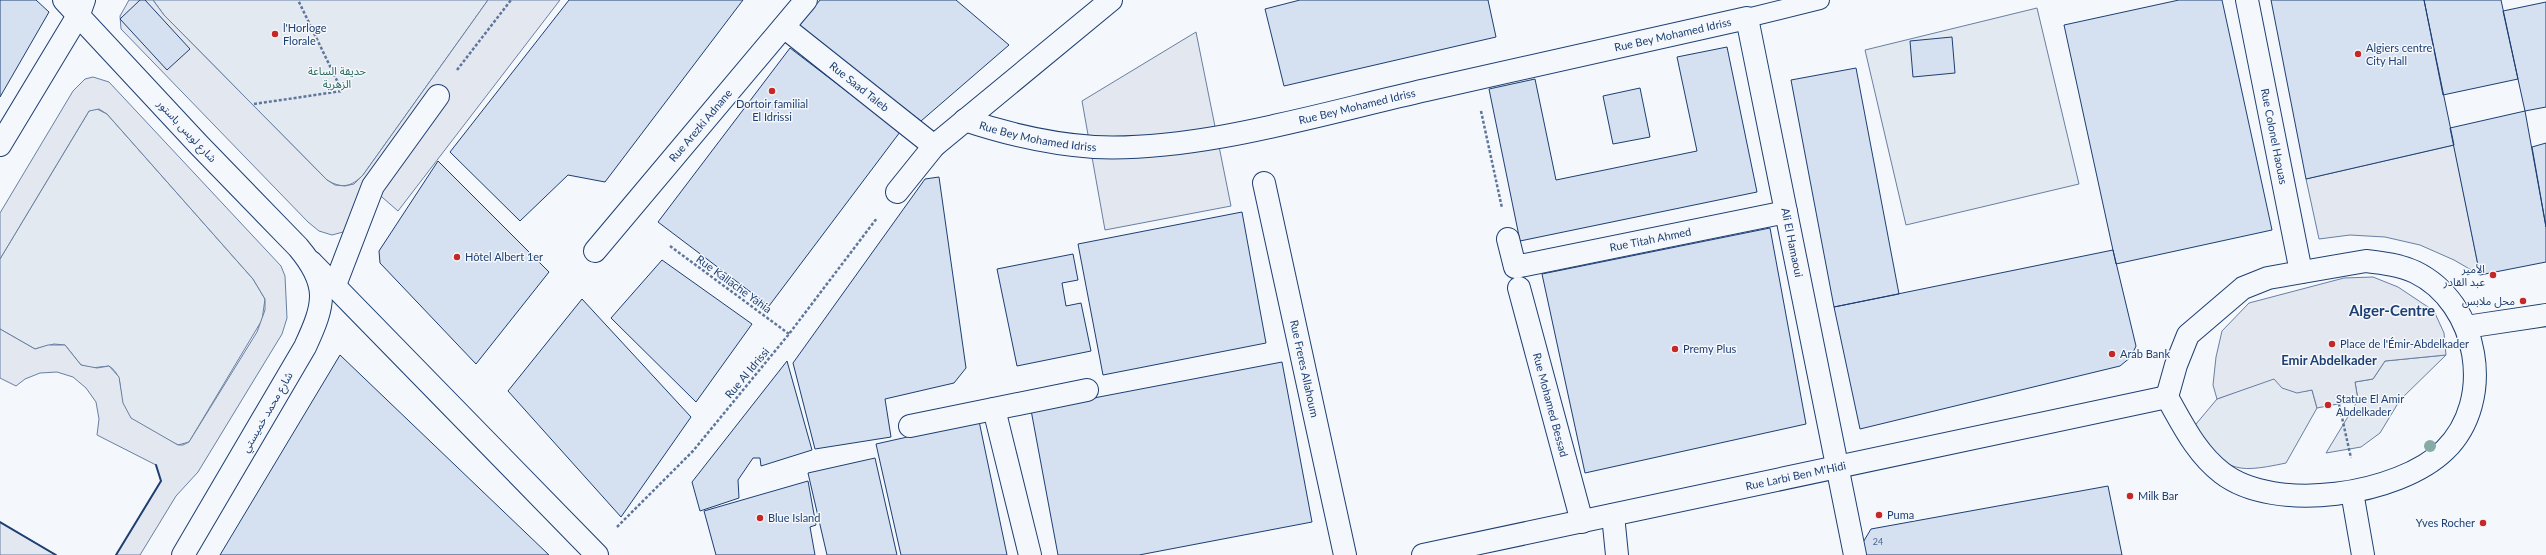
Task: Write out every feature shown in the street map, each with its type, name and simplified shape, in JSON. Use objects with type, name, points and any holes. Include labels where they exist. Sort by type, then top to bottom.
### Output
[{"type":"street","name":"Rue Arezki Adnane","points":[[595,251],[806,0]]},
{"type":"street","points":[[897,192],[934,146],[1111,0]]},
{"type":"street","name":"Rue Colonel Haouas","points":[[2247,0],[2302,272]]},
{"type":"street","points":[[0,145],[76,4]]},
{"type":"street","name":"شارع لويس باستور","points":[[76,4],[198,144],[595,553]]},
{"type":"street","name":"Rue Bey Mohamed Idriss","points":[[965,120],[1029,139],[1062,144],[1095,147],[1155,146],[1251,130],[1747,18]]},
{"type":"street","name":"Ali El Hamaoui","points":[[1747,18],[1855,555]]},
{"type":"street","name":"Rue Saad Taleb","points":[[784,27],[934,146]]},
{"type":"street","points":[[335,285],[373,186],[438,96]]},
{"type":"street","name":"Rue Freres Allahoum","points":[[1264,183],[1345,555]]},
{"type":"street","name":"Rue Titah Ahmed","points":[[1508,239],[1515,267],[1786,212]]},
{"type":"street","points":[[2366,261],[2391,264],[2416,273],[2437,287],[2455,306],[2466,327],[2476,380],[2472,405],[2461,429],[2446,449],[2426,466],[2403,478],[2352,492],[2320,496],[2298,496],[2269,492],[2222,473],[2197,449],[2167,397],[2176,365],[2188,335],[2243,288],[2268,278],[2366,261]]},
{"type":"street","name":"شارع محمد خميستي","points":[[183,555],[305,347],[320,316],[322,291],[311,262]]},
{"type":"street","name":"Rue Mohamed Bessad","points":[[1519,288],[1582,522]]},
{"type":"street","points":[[2466,327],[2546,315]]},
{"type":"street","points":[[910,426],[1087,390]]},
{"type":"street","name":"Rue Larbi Ben M'Hidi","points":[[1434,554],[2167,397]]},
{"type":"street","points":[[994,409],[1030,555]]},
{"type":"street","points":[[2352,492],[2363,555]]},
{"type":"street","points":[[1613,515],[1617,555]]},
{"type":"lane","points":[[1747,18],[1820,0]]},
{"type":"path","points":[[254,104],[342,91],[298,0]]},
{"type":"path","points":[[438,96],[511,0]]},
{"type":"path","points":[[1474,79],[1508,239]]},
{"type":"path","name":"Rue Al Idrissi","points":[[595,553],[692,451],[789,334],[897,192]]},
{"type":"path","name":"Rue Kallache Yahia","points":[[670,246],[789,334]]},
{"type":"path","points":[[2339,404],[2351,458],[2352,492]]},
{"type":"green space","name":"حديقة الساعة الزهرية","points":[[153,0],[488,0],[363,175],[354,182],[342,186],[327,180],[164,15]]},
{"type":"green space","points":[[2037,8],[2079,184],[1906,225],[1865,50]]},
{"type":"green space","points":[[95,108],[107,114],[253,279],[265,299],[262,320],[189,442],[178,445],[142,426],[129,417],[123,406],[118,376],[109,366],[91,368],[81,365],[65,345],[54,344],[35,349],[0,329],[0,259],[89,111]]},
{"type":"green space","points":[[2446,355],[2400,400],[2380,433],[2361,447],[2326,453],[2358,400],[2355,382],[2373,379],[2385,361]]},
{"type":"green space","points":[[2274,378],[2278,383],[2287,389],[2296,391],[2312,390],[2317,408],[2286,463],[2253,468],[2232,466],[2223,461],[2191,430],[2217,399]]},
{"type":"shaded area","points":[[129,0],[153,0],[164,15],[327,180],[335,185],[345,186],[354,184],[363,175],[488,0],[560,0],[398,211],[375,191],[349,226],[343,232],[332,235],[319,231],[308,222],[121,29],[120,16]]},
{"type":"shaded area","points":[[1196,32],[1231,206],[1105,230],[1082,101]]},
{"type":"shaded area","points":[[93,77],[109,82],[281,266],[285,276],[287,318],[282,334],[198,472],[176,496],[140,555],[116,555],[161,481],[156,465],[97,435],[99,419],[96,402],[86,388],[73,377],[57,372],[40,373],[25,379],[16,386],[0,378],[0,329],[35,349],[48,345],[65,345],[81,365],[97,368],[109,366],[119,377],[123,403],[131,418],[178,445],[183,445],[189,442],[257,332],[265,310],[265,299],[253,279],[107,114],[99,109],[89,111],[0,259],[0,213],[73,91],[85,79]]},
{"type":"shaded area","points":[[2454,145],[2480,275],[2454,260],[2420,245],[2385,237],[2350,235],[2319,239],[2306,179]]},
{"type":"shaded area","name":"Place de l'Émir-Abdelkader","points":[[2373,277],[2398,287],[2434,311],[2444,333],[2446,355],[2385,361],[2373,379],[2355,382],[2358,400],[2317,408],[2312,390],[2297,393],[2282,388],[2274,379],[2217,399],[2213,385],[2216,357],[2222,331],[2249,303],[2344,278]]},
{"type":"shaded area","points":[[0,522],[56,555],[0,555]]},
{"type":"building","points":[[0,0],[36,0],[49,12],[0,97]]},
{"type":"building","points":[[140,0],[145,0],[190,49],[167,70],[120,19]]},
{"type":"building","points":[[569,0],[743,0],[605,182],[568,175],[520,221],[450,152]]},
{"type":"building","points":[[820,0],[956,0],[1009,45],[921,121],[798,27]]},
{"type":"building","points":[[1300,0],[1488,0],[1496,37],[1284,86],[1265,9]]},
{"type":"building","points":[[2179,0],[2222,0],[2272,230],[2116,264],[2064,25]]},
{"type":"building","name":"Algiers centre City Hall","points":[[2271,0],[2424,0],[2454,145],[2306,179]]},
{"type":"building","points":[[2424,0],[2501,0],[2518,79],[2443,95]]},
{"type":"building","points":[[2546,2],[2546,107],[2525,111],[2503,11]]},
{"type":"building","points":[[1952,37],[1955,73],[1913,77],[1910,41]]},
{"type":"building","points":[[1727,47],[1757,192],[1520,241],[1489,89],[1535,79],[1556,180],[1697,151],[1677,57]]},
{"type":"building","points":[[790,48],[900,132],[769,306],[658,222]]},
{"type":"building","points":[[1856,68],[1899,294],[1834,307],[1791,80]]},
{"type":"building","points":[[1640,88],[1650,137],[1613,144],[1603,96]]},
{"type":"building","points":[[2525,111],[2546,227],[2546,262],[2480,275],[2450,128]]},
{"type":"building","points":[[2546,143],[2546,227],[2532,147]]},
{"type":"building","name":"Hôtel Albert 1er","points":[[438,161],[549,272],[476,364],[380,263],[379,251]]},
{"type":"building","points":[[939,177],[966,368],[954,383],[885,399],[891,437],[815,449],[793,363],[925,179]]},
{"type":"building","points":[[1242,212],[1266,343],[1103,375],[1078,244]]},
{"type":"building","name":"Premy Plus","points":[[1770,228],[1806,424],[1585,473],[1542,274]]},
{"type":"building","points":[[2113,250],[2136,346],[2131,357],[2120,366],[1860,429],[1834,307]]},
{"type":"building","points":[[1073,254],[1078,280],[1062,283],[1066,306],[1081,303],[1091,351],[1017,366],[997,269]]},
{"type":"building","points":[[662,260],[752,324],[696,402],[611,318]]},
{"type":"building","points":[[582,299],[691,417],[621,517],[508,391]]},
{"type":"building","points":[[340,355],[549,555],[220,555]]},
{"type":"building","points":[[787,361],[812,450],[761,466],[760,458],[753,458],[738,480],[739,498],[700,511],[692,482]]},
{"type":"building","points":[[1282,362],[1312,522],[1139,555],[1058,555],[1031,410]]},
{"type":"building","points":[[979,421],[1007,555],[901,555],[876,444]]},
{"type":"building","points":[[875,458],[897,555],[827,555],[808,473]]},
{"type":"building","name":"Blue Island","points":[[808,481],[816,525],[810,527],[815,555],[716,555],[704,511]]},
{"type":"building","points":[[2108,486],[2122,555],[1864,555],[1862,544],[1871,529]]},
{"type":"wall","points":[[116,555],[161,481],[156,465]]},
{"type":"wall","points":[[0,522],[56,555]]},
{"type":"place","name":"l'Horloge Florale","points":[[275,34]]},
{"type":"place","name":"Algiers centre City Hall","points":[[2358,54]]},
{"type":"place","name":"Dortoir familial El Idrissi","points":[[772,91]]},
{"type":"place","name":"Hôtel Albert 1er","points":[[457,257]]},
{"type":"place","name":"الأمير عبد القادر","points":[[2493,275]]},
{"type":"place","name":"محل ملابس","points":[[2523,301]]},
{"type":"place","name":"Place de l'Émir-Abdelkader","points":[[2332,344]]},
{"type":"place","name":"Premy Plus","points":[[1675,349]]},
{"type":"place","name":"Arab Bank","points":[[2112,354]]},
{"type":"place","name":"Statue El Amir Abdelkader","points":[[2328,405]]},
{"type":"place","name":"Milk Bar","points":[[2130,496]]},
{"type":"place","name":"Puma","points":[[1879,515]]},
{"type":"place","name":"Blue Island","points":[[760,518]]},
{"type":"place","name":"Yves Rocher","points":[[2483,523]]},
{"type":"district","name":"Alger-Centre","points":[[2392,311]]},
{"type":"district","name":"Emir Abdelkader","points":[[2329,360]]}]
